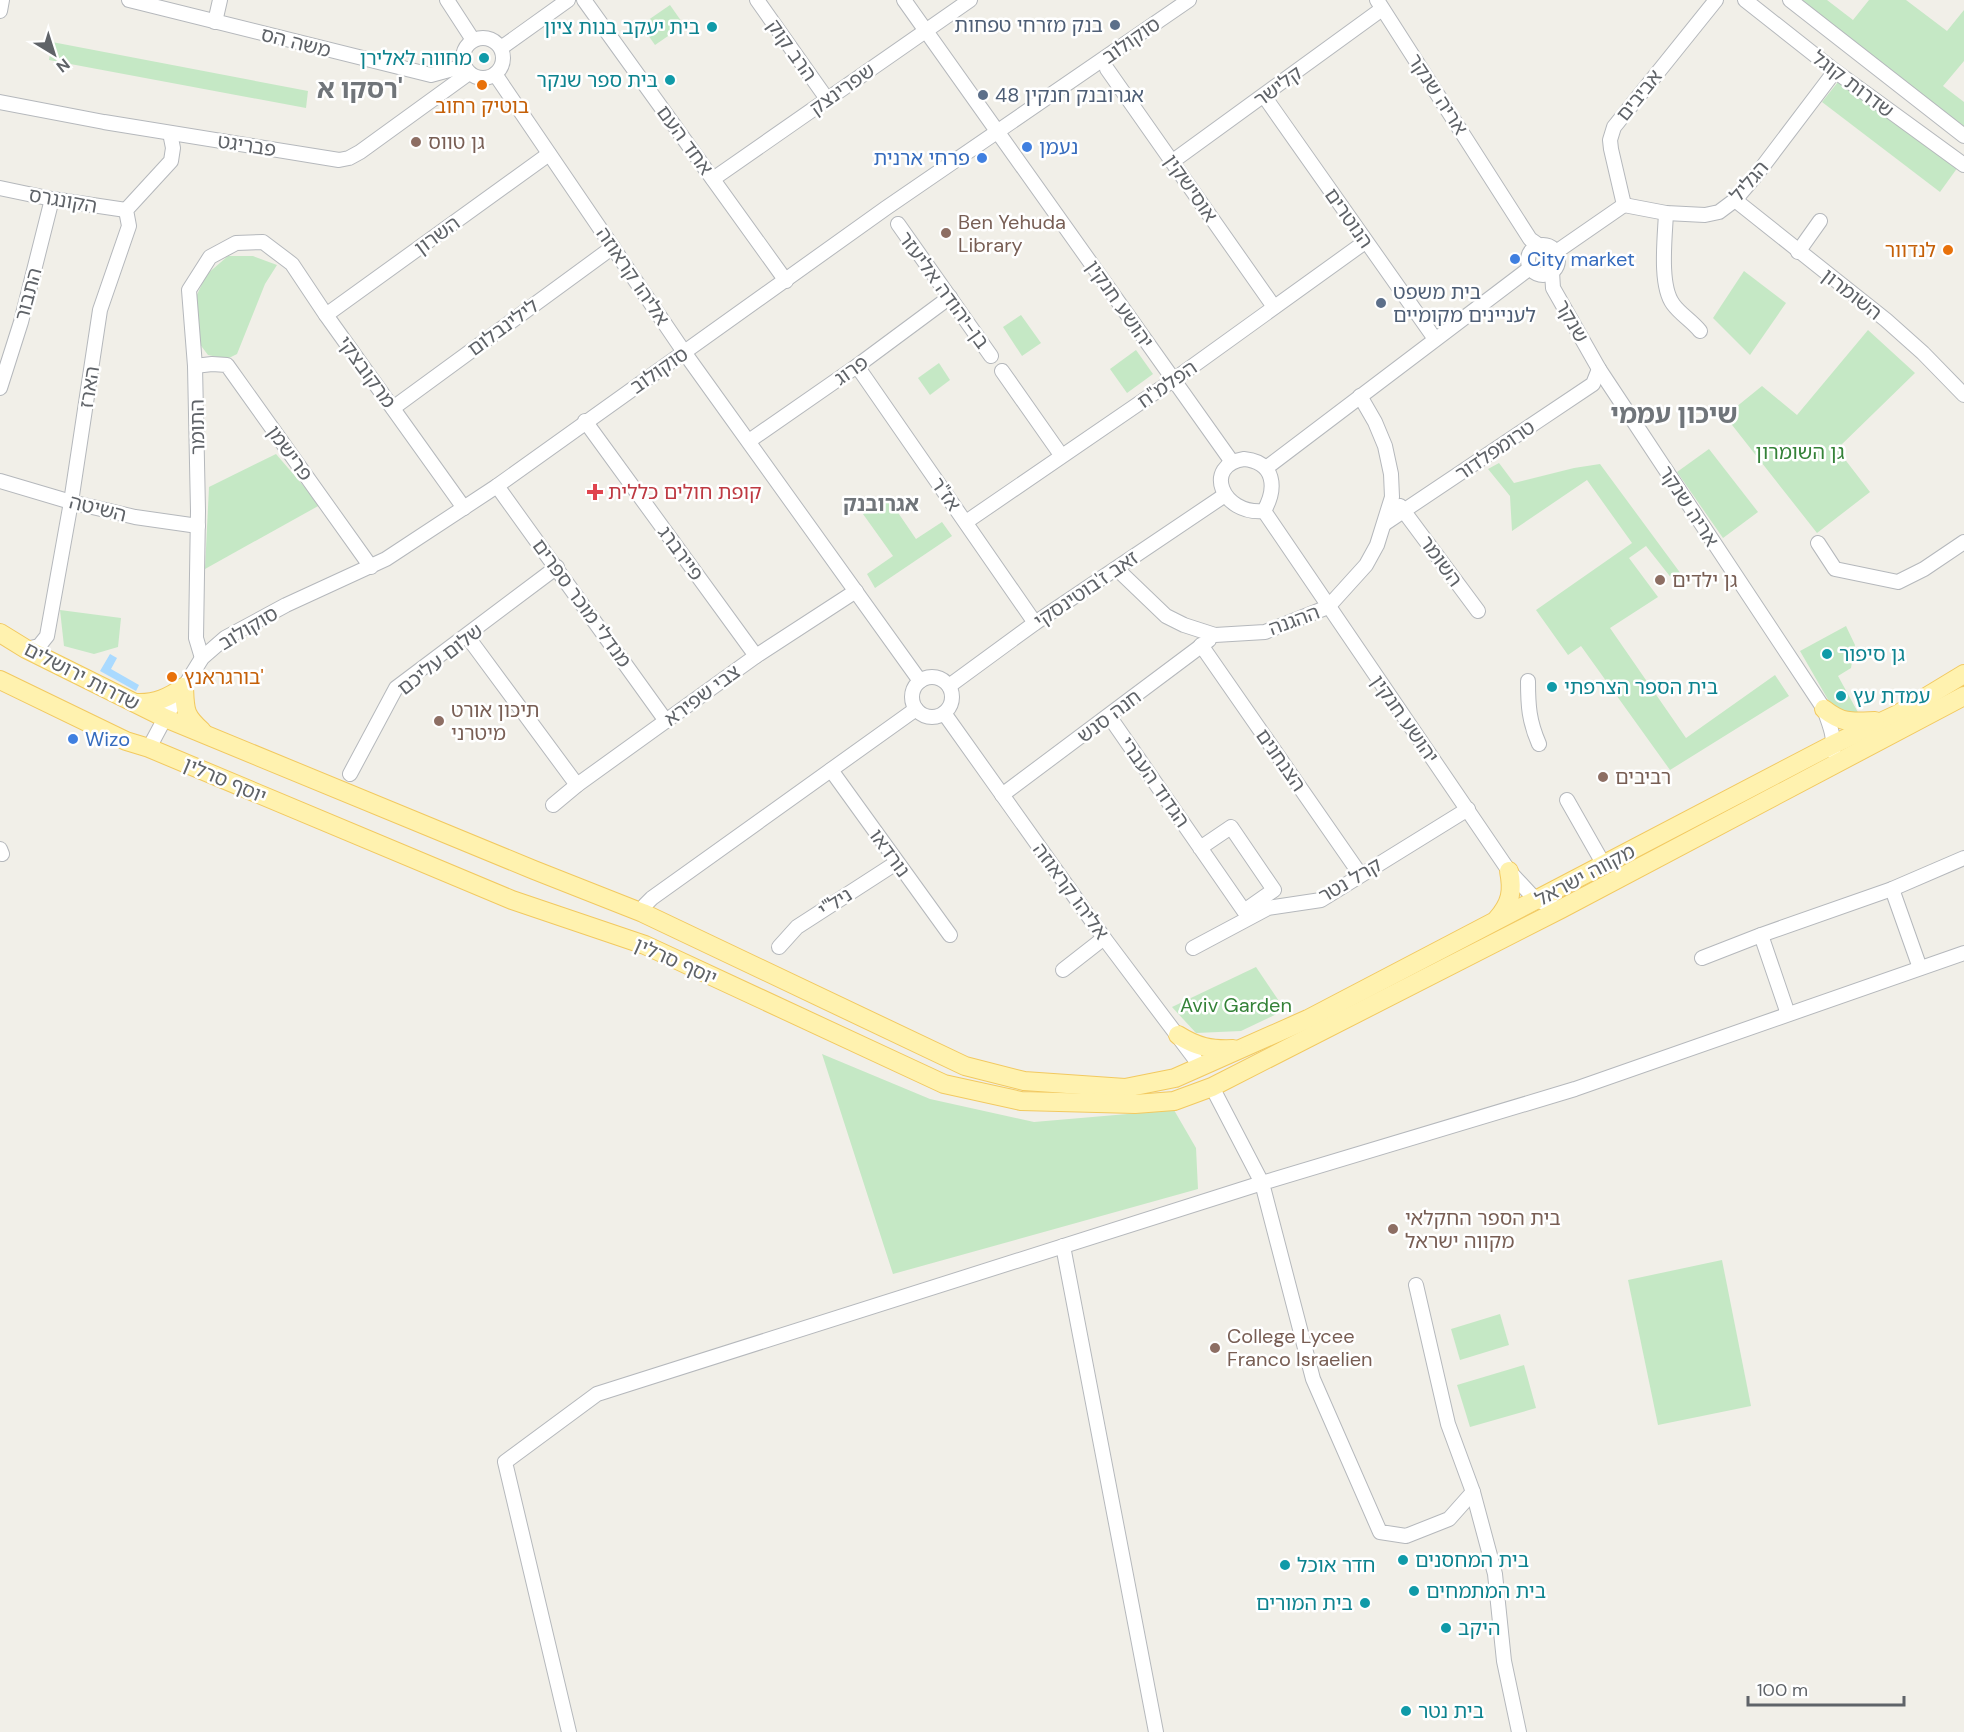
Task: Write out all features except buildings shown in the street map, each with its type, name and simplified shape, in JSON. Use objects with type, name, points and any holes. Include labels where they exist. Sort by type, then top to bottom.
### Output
[{"type":"main road","name":"שדרות ירושלים","points":[[0,633],[26,649],[165,718]]},
{"type":"main road","name":"מקווה ישראל","points":[[1201,1067],[1308,1019],[1834,744],[1885,721],[1964,674]]},
{"type":"main road","name":"שדרות ירושלים","points":[[0,680],[126,741],[149,748]]},
{"type":"main road","points":[[134,702],[150,704],[184,687],[188,719],[208,736]]},
{"type":"main road","name":"מקווה ישראל","points":[[1212,1087],[1561,909],[1964,696]]},
{"type":"main road","points":[[1824,709],[1840,720],[1849,722],[1885,721]]},
{"type":"main road","name":"יוסף סרלין","points":[[165,718],[616,902],[648,905],[965,1066],[1024,1081],[1125,1088],[1175,1078],[1201,1067]]},
{"type":"main road","name":"יוסף סרלין","points":[[149,748],[501,895],[645,945],[944,1084],[1021,1101],[1135,1104],[1174,1101],[1212,1087]]},
{"type":"main road","points":[[1495,922],[1511,897],[1509,871]]},
{"type":"main road","points":[[645,945],[648,905]]},
{"type":"main road","points":[[1178,1035],[1206,1049],[1244,1048]]},
{"type":"main road","points":[[1201,1067],[1212,1087]]},
{"type":"street","points":[[0,11],[2,0]]},
{"type":"street","name":"משה הס","points":[[129,0],[431,75],[466,69]]},
{"type":"street","points":[[215,22],[220,0]]},
{"type":"street","points":[[447,0],[473,40]]},
{"type":"street","points":[[501,48],[568,0]]},
{"type":"street","name":"אחד העם","points":[[584,0],[786,281]]},
{"type":"street","name":"הרב קוק","points":[[757,0],[827,99]]},
{"type":"street","name":"יהושע חנקין","points":[[904,0],[1232,462]]},
{"type":"street","name":"שפרינצק","points":[[714,179],[970,0]]},
{"type":"street","name":"סוקולוב","points":[[149,748],[202,658],[225,638],[276,610],[371,567],[464,508],[998,131],[1189,0]]},
{"type":"street","name":"אביבים","points":[[1624,205],[1611,149],[1610,140],[1614,127],[1716,0]]},
{"type":"street","name":"שדרות קוגל","points":[[1745,0],[1835,71],[1964,165]]},
{"type":"street","name":"שדרות קוגל","points":[[1790,0],[1964,136]]},
{"type":"street","name":"קלישר","points":[[1173,161],[1264,96],[1379,5]]},
{"type":"street","name":"אריה שנקר","points":[[1379,5],[1530,238],[1540,246]]},
{"type":"street","points":[[479,37],[492,39],[501,48],[503,62],[495,74],[482,78],[466,69],[463,54],[468,43],[473,40],[479,37]]},
{"type":"street","name":"פבריגט","points":[[0,102],[170,133],[339,160],[350,158],[360,152],[441,94],[466,69]]},
{"type":"street","name":"אוסישקין","points":[[1107,69],[1274,307]]},
{"type":"street","name":"הגליל","points":[[1624,205],[1666,213],[1705,215],[1719,212],[1735,200],[1757,174],[1835,71]]},
{"type":"street","name":"אליהו קראוזה","points":[[495,74],[684,352],[920,681]]},
{"type":"street","points":[[431,75],[442,82],[441,94]]},
{"type":"street","name":"הנוטרים","points":[[1264,96],[1435,339]]},
{"type":"street","points":[[126,210],[171,161],[173,148],[170,133]]},
{"type":"street","name":"השרון","points":[[326,315],[549,154]]},
{"type":"street","name":"הקונגרס","points":[[0,188],[52,199],[126,210]]},
{"type":"street","name":"התבור","points":[[0,388],[21,322],[52,199]]},
{"type":"street","name":"השומרון","points":[[1735,200],[1886,320],[1923,353],[1964,395]]},
{"type":"street","points":[[1556,252],[1624,205]]},
{"type":"street","name":"הארז","points":[[26,649],[39,646],[47,636],[71,502],[100,310],[129,226],[126,210]]},
{"type":"street","points":[[1666,213],[1665,269],[1668,295],[1673,305],[1700,331]]},
{"type":"street","points":[[1798,252],[1820,221]]},
{"type":"street","name":"בן-יהודה אליעזר","points":[[897,224],[992,356]]},
{"type":"street","name":"מרקובצקי","points":[[264,242],[292,264],[464,508]]},
{"type":"street","name":"התומר","points":[[202,658],[196,638],[198,526],[195,366],[189,290],[210,257],[236,243],[264,242]]},
{"type":"street","name":"הפלמ\"ח","points":[[966,522],[1173,380],[1365,242]]},
{"type":"street","points":[[1549,246],[1556,252],[1557,265],[1552,272],[1540,275],[1530,268],[1529,254],[1535,247],[1549,246]]},
{"type":"street","name":"לילינבלום","points":[[393,408],[614,247]]},
{"type":"street","points":[[1266,468],[1530,268]]},
{"type":"street","name":"שנקר","points":[[1552,272],[1552,288],[1599,369]]},
{"type":"street","name":"פרוג","points":[[749,441],[857,366],[950,297]]},
{"type":"street","name":"פרישמן","points":[[195,366],[227,365],[371,567]]},
{"type":"street","name":"אז\"ר","points":[[857,366],[1035,623]]},
{"type":"street","name":"אריה שנקר","points":[[1599,369],[1824,709],[1834,744]]},
{"type":"street","name":"טרומפלדור","points":[[1384,525],[1593,384],[1599,369]]},
{"type":"street","points":[[1002,371],[1061,455]]},
{"type":"street","name":"ההגנה","points":[[1117,569],[1166,616],[1184,625],[1215,635],[1265,632],[1328,607],[1366,565],[1384,525],[1392,497],[1391,474],[1385,446],[1376,422],[1360,396]]},
{"type":"street","name":"פיירברג","points":[[585,421],[756,656]]},
{"type":"street","points":[[1251,460],[1259,462],[1266,468],[1272,484],[1269,501],[1264,511],[1242,510],[1225,495],[1221,480],[1226,466],[1232,462],[1251,460]]},
{"type":"street","name":"השיטה","points":[[0,482],[135,517],[198,526]]},
{"type":"street","name":"מנדלי מוכר ספרים","points":[[497,486],[666,721]]},
{"type":"street","name":"זאב ז'בוטינסקי","points":[[948,686],[1035,623],[1225,495]]},
{"type":"street","points":[[1392,497],[1405,512]]},
{"type":"street","name":"יהושע חנקין","points":[[1264,511],[1509,871],[1536,900],[1561,909]]},
{"type":"street","name":"השומר","points":[[1405,512],[1478,611]]},
{"type":"street","points":[[1818,543],[1835,568],[1898,582],[1924,569],[1964,542]]},
{"type":"street","name":"שלום עליכם","points":[[350,774],[396,688],[557,567]]},
{"type":"street","name":"צבי שפירא","points":[[553,805],[577,785],[756,656],[856,591]]},
{"type":"street","name":"חנה סנש","points":[[1002,795],[1215,635]]},
{"type":"street","points":[[467,636],[577,785]]},
{"type":"street","name":"הצנחנים","points":[[1201,645],[1360,874]]},
{"type":"street","points":[[926,678],[939,678],[948,686],[951,691],[951,703],[944,712],[932,716],[916,709],[912,697],[920,681],[926,678]]},
{"type":"street","points":[[1528,681],[1529,716],[1539,744]]},
{"type":"street","points":[[648,905],[916,709]]},
{"type":"street","name":"אליהו קראוזה","points":[[944,712],[1104,938],[1201,1067]]},
{"type":"street","name":"הגדוד העברי","points":[[1109,716],[1200,848],[1244,911],[1274,890],[1231,827],[1200,848]]},
{"type":"street","points":[[1824,770],[1832,757],[1834,744]]},
{"type":"street","name":"נורדאו","points":[[831,770],[950,935]]},
{"type":"street","points":[[1567,800],[1604,865]]},
{"type":"street","name":"קרל נטר","points":[[1193,948],[1268,908],[1321,900],[1468,809]]},
{"type":"street","points":[[1701,958],[1892,889],[1964,858]]},
{"type":"street","name":"ניל\"י","points":[[779,948],[797,927],[896,863]]},
{"type":"street","points":[[1892,889],[1920,968]]},
{"type":"street","points":[[1761,935],[1788,1014]]},
{"type":"street","points":[[1063,970],[1104,938]]},
{"type":"street","points":[[569,1732],[506,1462],[597,1394],[1262,1183],[1575,1089],[1964,953]]},
{"type":"street","points":[[1212,1087],[1262,1183],[1312,1379],[1380,1532],[1406,1536],[1449,1519],[1473,1492]]},
{"type":"street","points":[[1063,1246],[1156,1732]]},
{"type":"street","points":[[1416,1285],[1448,1424],[1473,1492],[1495,1574],[1504,1661],[1519,1732]]},
{"type":"green space","points":[[1798,0],[1827,0],[1853,20],[1869,0],[1906,0],[1947,31],[1964,10],[1964,61],[1943,86],[1964,102],[1964,128]]},
{"type":"green space","points":[[670,5],[684,25],[655,45],[641,25]]},
{"type":"green space","points":[[52,42],[308,91],[306,108],[49,60]]},
{"type":"green space","points":[[1838,82],[1958,167],[1940,192],[1822,102]]},
{"type":"green space","points":[[228,256],[253,256],[277,265],[265,284],[237,354],[227,359],[208,355],[199,343],[196,297],[206,275]]},
{"type":"green space","points":[[1744,271],[1786,303],[1750,355],[1713,318]]},
{"type":"green space","points":[[1021,315],[1041,343],[1022,356],[1003,327]]},
{"type":"green space","name":"גן השומרון","points":[[1868,330],[1915,373],[1837,449],[1870,492],[1817,533],[1725,416],[1762,386],[1797,415]]},
{"type":"green space","points":[[1136,350],[1153,374],[1127,393],[1110,369]]},
{"type":"green space","points":[[939,363],[950,380],[930,395],[918,378]]},
{"type":"green space","points":[[1709,449],[1758,512],[1723,538],[1677,472]]},
{"type":"green space","points":[[276,454],[320,505],[205,569],[209,487]]},
{"type":"green space","points":[[1499,463],[1514,483],[1600,464],[1684,578],[1676,584],[1646,546],[1629,558],[1658,597],[1610,628],[1686,738],[1775,675],[1789,696],[1670,770],[1581,646],[1568,655],[1536,610],[1632,543],[1587,480],[1512,531],[1510,496],[1488,469]]},
{"type":"green space","points":[[888,498],[916,539],[942,522],[952,536],[875,588],[867,574],[893,556],[863,514]]},
{"type":"green space","points":[[60,610],[121,618],[118,647],[94,654],[64,646]]},
{"type":"green space","points":[[1846,626],[1855,645],[1851,668],[1838,676],[1860,716],[1841,712],[1830,703],[1800,651]]},
{"type":"green space","name":"Aviv Garden","points":[[1256,967],[1285,1010],[1241,1031],[1196,1033],[1172,1007]]},
{"type":"green space","points":[[822,1054],[930,1099],[1034,1122],[1174,1110],[1196,1148],[1198,1189],[893,1274]]},
{"type":"green space","points":[[1722,1260],[1751,1406],[1658,1425],[1628,1280]]},
{"type":"green space","points":[[1500,1314],[1509,1345],[1460,1360],[1451,1329]]},
{"type":"green space","points":[[1524,1365],[1536,1408],[1470,1427],[1457,1385]]},
{"type":"water","points":[[110,654],[117,658],[111,669],[139,685],[136,691],[100,671]]},
{"type":"place","name":"בנק מזרחי טפחות","points":[[1115,25]]},
{"type":"place","name":"בית יעקב בנות ציון","points":[[712,27]]},
{"type":"place","name":"מחווה לאלירן","points":[[484,58]]},
{"type":"place","name":"בית ספר שנקר","points":[[670,80]]},
{"type":"place","name":"בוטיק רחוב","points":[[482,85]]},
{"type":"place","name":"אגרובנק חנקין 48","points":[[983,95]]},
{"type":"place","name":"גן טווס","points":[[416,142]]},
{"type":"place","name":"נעמן","points":[[1027,147]]},
{"type":"place","name":"פרחי ארנית","points":[[982,158]]},
{"type":"place","name":"Ben Yehuda Library","points":[[946,233]]},
{"type":"place","name":"לנדוור","points":[[1948,250]]},
{"type":"place","name":"City market","points":[[1515,259]]},
{"type":"place","name":"בית משפט לעניינים מקומיים","points":[[1381,303]]},
{"type":"place","name":"קופת חולים כללית","points":[[595,492]]},
{"type":"place","name":"גן ילדים","points":[[1660,580]]},
{"type":"place","name":"גן סיפור","points":[[1827,654]]},
{"type":"place","name":"בורגראנץ'","points":[[172,677]]},
{"type":"place","name":"בית הספר הצרפתי","points":[[1552,687]]},
{"type":"place","name":"עמדת עץ","points":[[1841,696]]},
{"type":"place","name":"תיכון אורט מיטרני","points":[[439,721]]},
{"type":"place","name":"Wizo","points":[[73,739]]},
{"type":"place","name":"רביבים","points":[[1603,777]]},
{"type":"place","name":"בית הספר החקלאי מקווה ישראל","points":[[1393,1229]]},
{"type":"place","name":"College Lycee Franco Israelien","points":[[1215,1348]]},
{"type":"place","name":"בית המחסנים","points":[[1403,1560]]},
{"type":"place","name":"חדר אוכל","points":[[1285,1565]]},
{"type":"place","name":"בית המתמחים","points":[[1414,1591]]},
{"type":"place","name":"בית המורים","points":[[1365,1603]]},
{"type":"place","name":"היקב","points":[[1446,1628]]},
{"type":"place","name":"בית נטר","points":[[1406,1711]]},
{"type":"district","name":"רסקו א'","points":[[360,89]]},
{"type":"district","name":"שיכון עממי","points":[[1674,414]]},
{"type":"district","name":"אגרובנק","points":[[881,504]]}]
